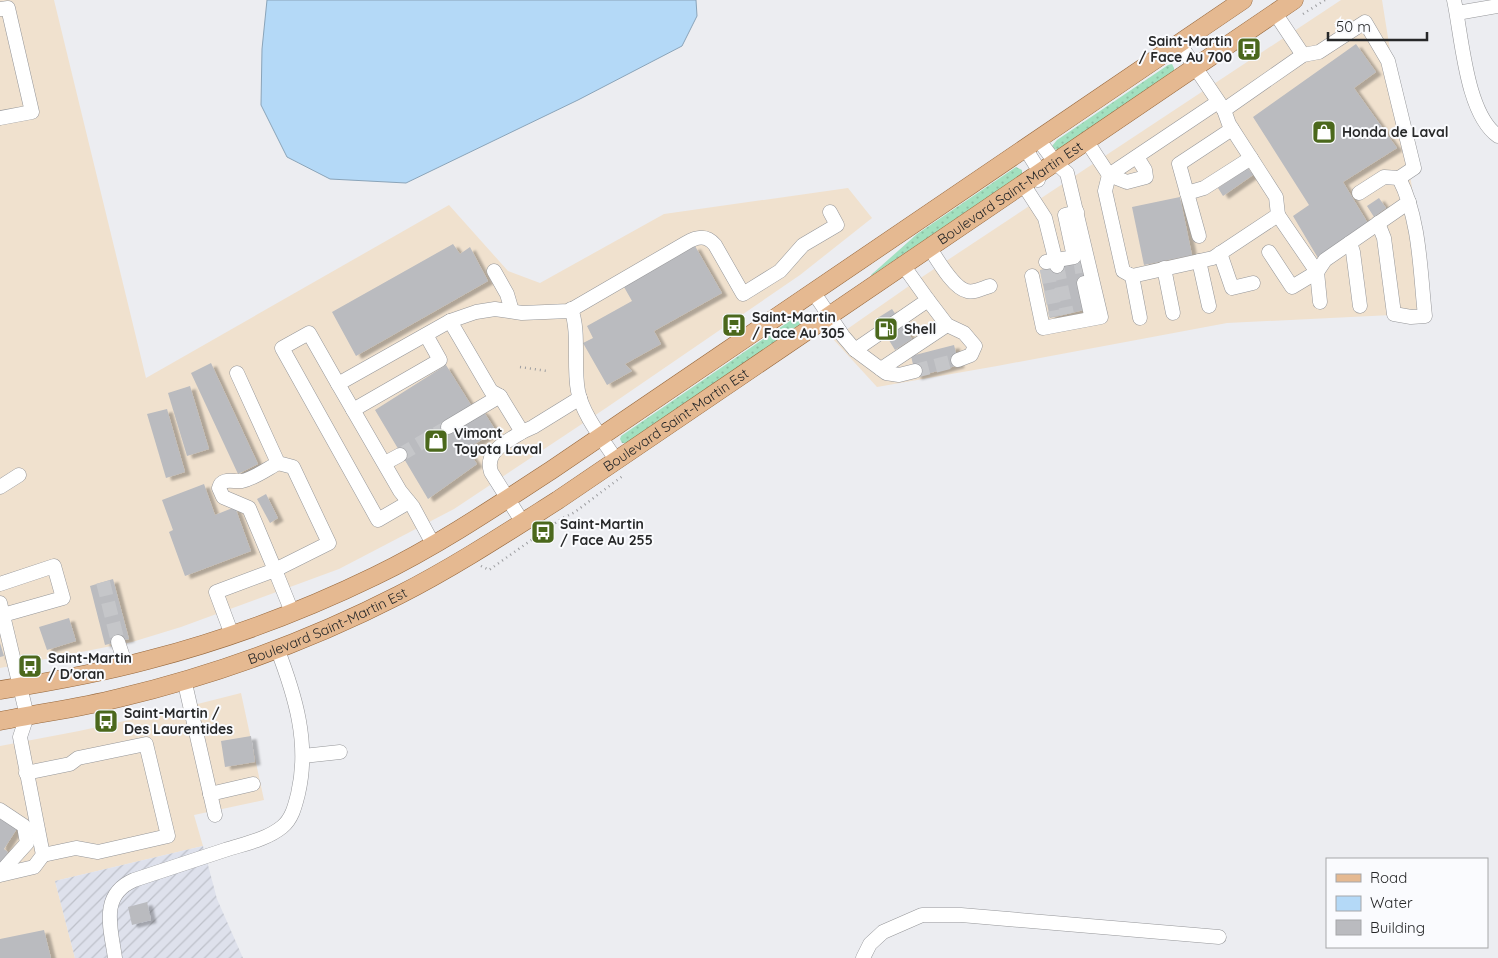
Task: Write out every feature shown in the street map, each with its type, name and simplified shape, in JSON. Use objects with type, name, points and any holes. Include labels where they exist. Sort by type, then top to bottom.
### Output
[{"type":"main road","name":"Boulevard Saint-Martin Est","points":[[0,690],[126,666],[169,655],[232,635],[292,612],[375,576],[433,544],[508,499],[1243,0]]},
{"type":"main road","name":"Boulevard Saint-Martin Est","points":[[0,721],[118,698],[184,680],[277,648],[343,621],[446,570],[523,523],[929,247],[1031,196],[1048,167],[1086,140],[1275,13],[1298,7]]},
{"type":"lane","points":[[0,118],[32,112],[4,6]]},
{"type":"lane","points":[[1498,6],[1455,7],[1470,87],[1478,111],[1489,128],[1498,136]]},
{"type":"lane","points":[[1275,13],[1303,55]]},
{"type":"lane","points":[[1278,215],[1213,258],[1132,276],[1123,271],[1105,191],[1110,175],[1137,157],[1303,55],[1319,52],[1365,22],[1388,62],[1414,168],[1399,178],[1384,177],[1359,193]]},
{"type":"lane","points":[[1179,43],[1221,106],[1232,129],[1276,197],[1278,215],[1317,272],[1320,302]]},
{"type":"lane","points":[[1199,236],[1179,164],[1232,129]]},
{"type":"lane","points":[[1086,140],[1110,175],[1127,182],[1146,177],[1145,170],[1137,157]]},
{"type":"lane","points":[[1032,144],[1048,167],[1067,173],[1101,317],[1062,320],[1043,328],[1032,276]]},
{"type":"lane","points":[[1187,193],[1204,188],[1251,158]]},
{"type":"lane","points":[[1378,223],[1384,238],[1394,314],[1411,317],[1425,316],[1415,226],[1409,202],[1399,178]]},
{"type":"lane","points":[[1031,196],[1051,264],[1074,257],[1065,215],[1078,218]]},
{"type":"lane","points":[[1269,252],[1292,287],[1317,272],[1325,260],[1409,202]]},
{"type":"lane","points":[[338,384],[450,321],[488,309],[522,313],[562,312],[571,309],[698,237],[708,239],[715,244],[743,294],[780,271],[803,245],[837,225],[830,212]]},
{"type":"lane","points":[[1078,218],[1080,260]]},
{"type":"lane","points":[[1350,242],[1360,306]]},
{"type":"lane","points":[[929,247],[950,276],[966,291],[990,286]]},
{"type":"lane","points":[[1220,253],[1232,288],[1253,283]]},
{"type":"lane","points":[[1199,261],[1209,306]]},
{"type":"lane","points":[[903,264],[948,325],[964,333],[975,346],[971,356],[958,360]]},
{"type":"lane","points":[[1164,268],[1173,313]]},
{"type":"lane","points":[[494,272],[507,294],[512,311]]},
{"type":"lane","points":[[1132,276],[1140,318]]},
{"type":"lane","points":[[1084,283],[1092,318]]},
{"type":"lane","points":[[814,293],[856,350],[889,374],[915,372]]},
{"type":"lane","points":[[856,350],[928,300]]},
{"type":"lane","points":[[571,309],[574,320],[576,370],[580,398],[616,460]]},
{"type":"lane","points":[[450,321],[490,391],[500,396],[522,432]]},
{"type":"lane","points":[[881,369],[948,325]]},
{"type":"lane","points":[[409,502],[378,520],[282,348],[309,333],[400,491],[409,502],[433,544]]},
{"type":"lane","points":[[353,410],[440,360],[426,335]]},
{"type":"lane","points":[[237,373],[278,463]]},
{"type":"lane","points":[[448,427],[500,396]]},
{"type":"lane","points":[[523,523],[491,472],[489,464],[495,450],[580,398]]},
{"type":"lane","points":[[385,463],[400,454]]},
{"type":"lane","points":[[232,635],[216,592],[275,570],[329,543],[293,467],[278,463],[247,480],[236,482],[224,481],[220,484],[219,488],[223,497],[249,508],[275,570],[292,612]]},
{"type":"lane","points":[[0,487],[19,475]]},
{"type":"lane","points":[[0,584],[54,566],[63,598],[2,609],[27,716],[20,737],[43,855]]},
{"type":"lane","points":[[118,642],[126,666]]},
{"type":"lane","points":[[116,958],[110,913],[111,904],[118,891],[125,884],[256,840],[279,830],[286,823],[294,809],[301,782],[302,732],[294,697],[277,648]]},
{"type":"lane","points":[[184,680],[215,815]]},
{"type":"lane","points":[[0,874],[34,867],[43,855],[76,848],[98,852],[168,836],[146,744],[78,758],[70,764],[26,774]]},
{"type":"lane","points":[[303,756],[340,752]]},
{"type":"lane","points":[[210,794],[252,784]]},
{"type":"lane","points":[[0,810],[24,826],[27,843],[0,874]]},
{"type":"lane","points":[[863,958],[870,944],[883,932],[922,915],[961,915],[1219,937]]},
{"type":"path","points":[[1298,7],[1325,0]]},
{"type":"path","points":[[520,367],[547,371]]},
{"type":"shaded area","points":[[0,0],[54,0],[146,378],[449,205],[508,271],[540,283],[664,214],[848,188],[872,218],[800,275],[454,509],[339,569],[181,627],[132,642],[0,668]]},
{"type":"shaded area","points":[[1341,0],[1382,0],[1432,313],[1227,323],[877,387],[833,339],[919,279]]},
{"type":"shaded area","points":[[241,693],[264,800],[194,815],[203,846],[55,881],[75,958],[0,958],[0,746],[170,711]]},
{"type":"shaded area","points":[[203,846],[217,899],[243,958],[75,958],[55,881]]},
{"type":"green space","points":[[1172,64],[1174,72],[1058,150],[1054,149],[1052,146],[1057,140]]},
{"type":"green space","points":[[1016,167],[1022,170],[1022,174],[871,276],[917,234]]},
{"type":"green space","points":[[800,314],[806,316],[804,322],[626,443],[622,443],[621,436]]},
{"type":"water","points":[[267,0],[696,0],[697,16],[682,46],[578,100],[406,183],[330,179],[287,157],[261,105],[262,49]]},
{"type":"building","name":"Honda de Laval","points":[[1356,44],[1376,72],[1354,88],[1397,148],[1343,182],[1369,225],[1318,258],[1293,216],[1309,205],[1253,117]]},
{"type":"building","points":[[1248,168],[1253,175],[1223,196],[1218,188]]},
{"type":"building","points":[[1180,197],[1192,255],[1144,265],[1132,207]]},
{"type":"building","points":[[1379,198],[1386,208],[1374,217],[1367,206]]},
{"type":"building","points":[[453,244],[460,254],[470,247],[488,281],[356,356],[332,312]]},
{"type":"building","points":[[695,246],[722,293],[654,331],[661,344],[625,364],[632,371],[607,385],[583,343],[593,338],[587,326],[632,301],[624,287]]},
{"type":"building","points":[[1084,259],[1089,282],[1084,310],[1050,318],[1040,270]]},
{"type":"building","points":[[892,309],[912,339],[895,350],[876,319]]},
{"type":"building","points":[[954,345],[959,365],[916,377],[911,356]]},
{"type":"building","points":[[211,363],[258,464],[238,474],[191,373]]},
{"type":"building","name":"Vimont Toyota Laval","points":[[446,365],[471,405],[484,412],[496,431],[467,449],[477,464],[428,499],[375,410]]},
{"type":"building","points":[[190,386],[209,449],[187,456],[168,393]]},
{"type":"building","points":[[167,409],[185,472],[166,478],[147,414]]},
{"type":"building","points":[[204,484],[215,515],[235,507],[251,551],[185,576],[169,532],[173,530],[162,500]]},
{"type":"building","points":[[266,494],[278,518],[270,523],[257,499]]},
{"type":"building","points":[[113,579],[129,639],[105,645],[90,586]]},
{"type":"building","points":[[69,618],[76,641],[47,650],[39,627]]},
{"type":"building","points":[[0,643],[4,656],[0,657]]},
{"type":"building","points":[[251,736],[255,762],[225,767],[221,741]]},
{"type":"building","points":[[0,816],[18,827],[4,849],[8,852],[0,866]]},
{"type":"building","points":[[147,902],[151,920],[132,925],[128,907]]},
{"type":"building","points":[[44,930],[51,958],[0,958],[0,939]]},
{"type":"tunnel","points":[[1080,259],[1084,283]]},
{"type":"tunnel","points":[[1057,266],[1067,314]]},
{"type":"tunnel","points":[[1047,269],[1056,316]]},
{"type":"tunnel","points":[[915,371],[958,360]]},
{"type":"tunnel","points":[[400,455],[448,427]]},
{"type":"tunnel","points":[[103,582],[118,642]]},
{"type":"place","name":"Saint-Martin / Face Au 700","points":[[1249,49]]},
{"type":"place","name":"Honda de Laval","points":[[1324,132]]},
{"type":"place","name":"Saint-Martin / Face Au 305","points":[[734,325]]},
{"type":"place","name":"Shell","points":[[886,329]]},
{"type":"place","name":"Vimont Toyota Laval","points":[[436,441]]},
{"type":"place","name":"Saint-Martin / Face Au 255","points":[[543,532]]},
{"type":"place","name":"Saint-Martin / D'oran","points":[[30,666]]},
{"type":"place","name":"Saint-Martin / Des Laurentides","points":[[106,721]]}]
